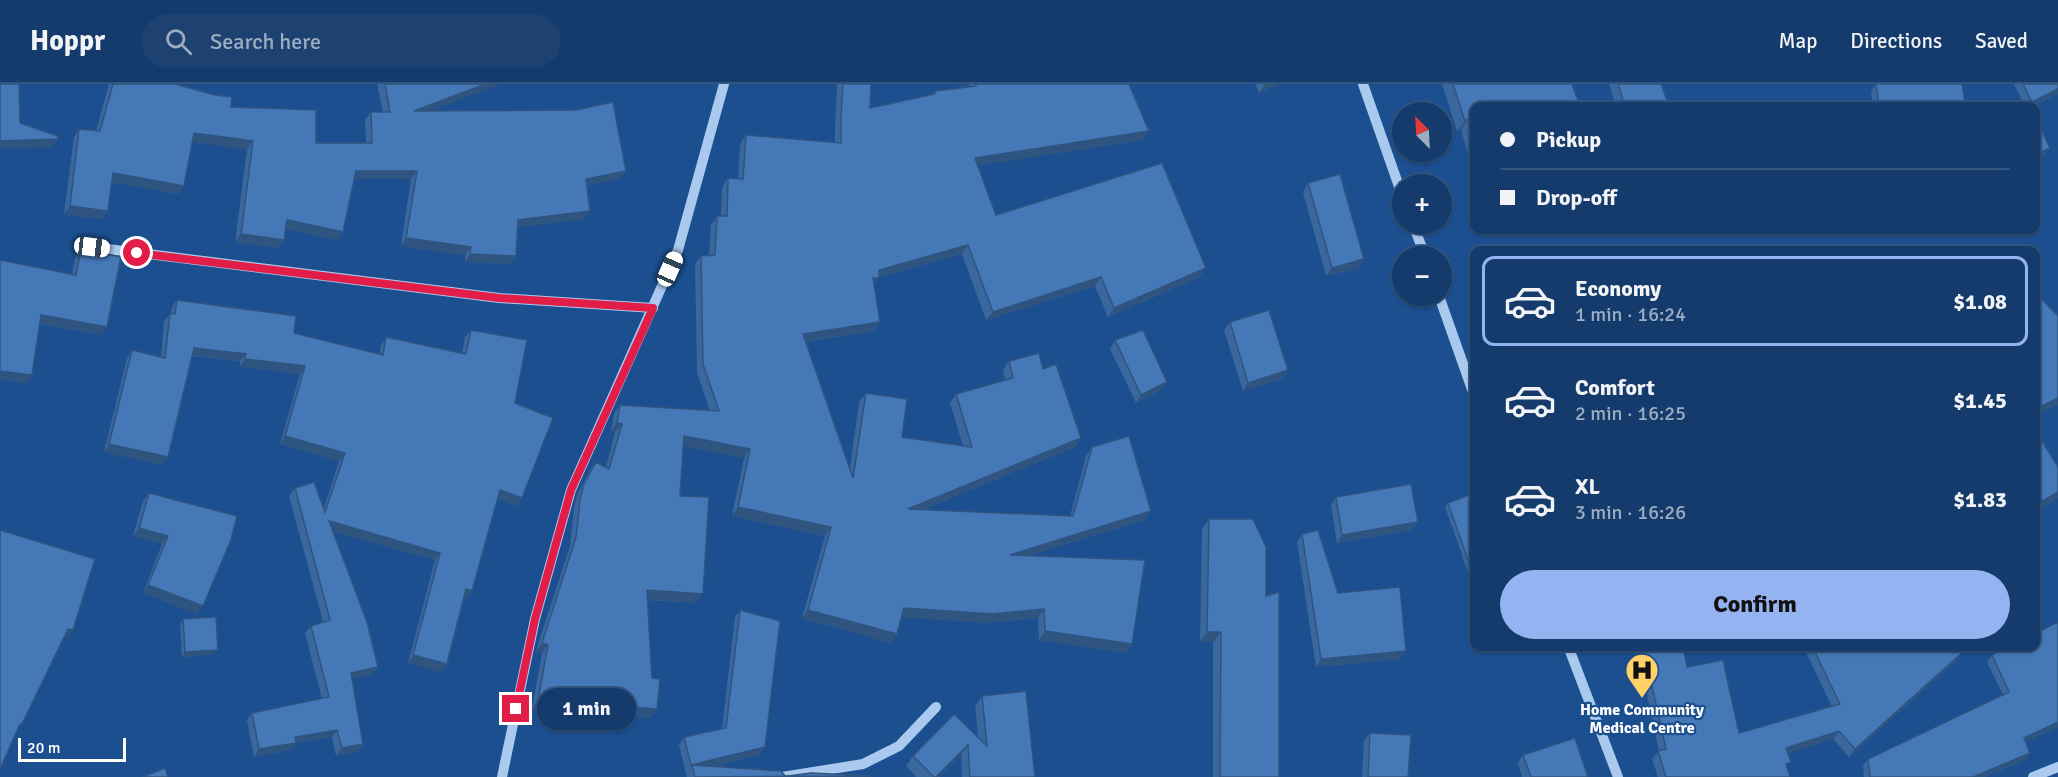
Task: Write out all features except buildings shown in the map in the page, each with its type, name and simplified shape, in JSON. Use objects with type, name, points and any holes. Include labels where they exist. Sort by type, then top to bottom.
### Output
[{"type":"street","points":[[502,777],[535,619],[571,490],[678,250],[724,84]]},
{"type":"street","points":[[1364,84],[1395,174]]},
{"type":"street","points":[[92,247],[499,298],[653,308]]},
{"type":"street","points":[[1443,306],[1470,384]]},
{"type":"street","points":[[1570,651],[1618,777]]},
{"type":"street","points":[[782,777],[863,764],[899,746],[936,707]]},
{"type":"street","points":[[2033,777],[2058,767]]},
{"type":"place","name":"Home Community Medical Centre","points":[[1642,699]]},
{"type":"route","points":[[137,253],[499,298],[653,308],[571,490],[535,619],[516,709]]}]
